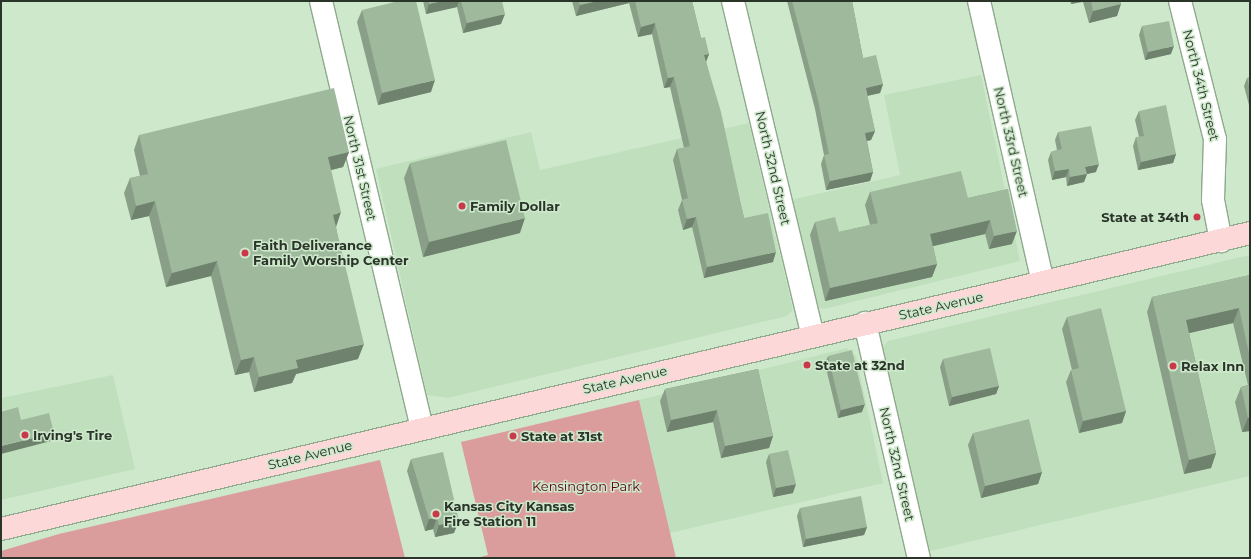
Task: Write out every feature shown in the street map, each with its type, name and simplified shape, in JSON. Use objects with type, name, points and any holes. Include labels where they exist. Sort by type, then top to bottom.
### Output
[{"type":"main road","name":"State Avenue","points":[[1,529],[865,323],[1250,234]]},
{"type":"street","name":"North 31st Street","points":[[321,1],[422,428]]},
{"type":"street","name":"North 32nd Street","points":[[733,1],[813,336]]},
{"type":"street","name":"North 33rd Street","points":[[978,1],[1043,282]]},
{"type":"street","name":"North 34th Street","points":[[1180,1],[1215,139],[1213,200],[1221,241]]},
{"type":"street","name":"North 32nd Street","points":[[865,323],[918,558]]},
{"type":"shaded area","points":[[981,75],[1020,261],[824,309],[815,306],[791,200],[900,175],[884,95]]},
{"type":"shaded area","points":[[749,123],[793,310],[787,316],[448,398],[427,395],[376,169],[531,132],[540,170]]},
{"type":"shaded area","points":[[1250,255],[1250,476],[930,551],[884,359],[882,348],[888,341]]},
{"type":"shaded area","points":[[847,348],[856,356],[883,483],[670,533],[639,400]]},
{"type":"shaded area","points":[[113,375],[135,469],[1,500],[1,398]]},
{"type":"green space","name":"Kensington Park","points":[[639,400],[676,558],[477,558],[488,555],[461,442]]},
{"type":"green space","points":[[380,460],[405,558],[1,558],[1,551],[59,534]]},
{"type":"building","points":[[399,1],[416,1],[435,80],[382,93],[362,10]]},
{"type":"building","points":[[429,1],[443,1],[429,4]]},
{"type":"building","points":[[461,1],[502,1],[505,14],[467,23]]},
{"type":"building","points":[[579,1],[598,1],[580,5]]},
{"type":"building","points":[[635,1],[692,1],[701,38],[705,37],[709,54],[704,55],[721,112],[744,218],[768,213],[776,252],[707,267],[696,217],[687,219],[682,200],[688,198],[677,149],[690,146],[674,77],[668,78],[655,23],[641,27]]},
{"type":"building","points":[[792,1],[852,1],[863,58],[876,55],[883,84],[866,88],[875,131],[865,133],[873,172],[830,181],[824,155],[829,154],[818,100]]},
{"type":"building","points":[[1091,1],[1121,1],[1121,4],[1093,11]]},
{"type":"building","points":[[1169,21],[1174,46],[1148,52],[1142,26]]},
{"type":"building","points":[[1250,77],[1250,89],[1247,78]]},
{"type":"building","name":"Faith Deliverance Family Worship Center","points":[[334,88],[349,152],[328,157],[341,212],[333,215],[364,344],[296,360],[298,368],[259,377],[254,357],[241,360],[217,261],[172,273],[155,201],[136,206],[130,178],[148,174],[139,135]]},
{"type":"building","points":[[1166,105],[1176,154],[1141,162],[1136,137],[1144,136],[1139,111]]},
{"type":"building","points":[[1091,126],[1099,164],[1085,167],[1087,174],[1070,177],[1069,169],[1055,171],[1051,152],[1062,149],[1058,132]]},
{"type":"building","name":"Family Dollar","points":[[506,140],[525,218],[429,242],[410,163]]},
{"type":"building","points":[[961,171],[968,198],[1008,189],[1017,231],[994,236],[990,220],[930,234],[937,264],[830,288],[815,222],[835,217],[839,232],[878,223],[870,192]]},
{"type":"building","name":"Relax Inn","points":[[1250,275],[1250,358],[1239,308],[1186,320],[1216,453],[1189,460],[1152,297]]},
{"type":"building","points":[[1101,308],[1126,411],[1083,421],[1071,370],[1079,368],[1067,317]]},
{"type":"building","points":[[990,348],[999,386],[952,397],[943,359]]},
{"type":"building","points":[[852,350],[865,404],[841,410],[828,356]]},
{"type":"building","points":[[758,369],[773,436],[725,446],[717,410],[671,420],[665,389]]},
{"type":"building","points":[[1250,385],[1250,417],[1248,418],[1241,387]]},
{"type":"building","name":"Irving's Tire","points":[[18,407],[21,420],[49,413],[54,433],[1,446],[1,412]]},
{"type":"building","points":[[1029,419],[1042,472],[985,486],[973,433]]},
{"type":"building","points":[[788,450],[796,484],[776,488],[769,454]]},
{"type":"building","name":"Kansas City Kansas Fire Station 11","points":[[443,452],[459,521],[439,525],[437,518],[429,519],[411,459]]},
{"type":"building","points":[[861,496],[867,527],[806,539],[800,508]]},
{"type":"place","name":"Family Dollar","points":[[462,206]]},
{"type":"place","name":"State at 34th","points":[[1197,217]]},
{"type":"place","name":"Faith Deliverance Family Worship Center","points":[[245,253]]},
{"type":"place","name":"State at 32nd","points":[[807,365]]},
{"type":"place","name":"Relax Inn","points":[[1173,366]]},
{"type":"place","name":"Irving's Tire","points":[[25,435]]},
{"type":"place","name":"State at 31st","points":[[513,436]]},
{"type":"place","name":"Kansas City Kansas Fire Station 11","points":[[436,514]]}]
